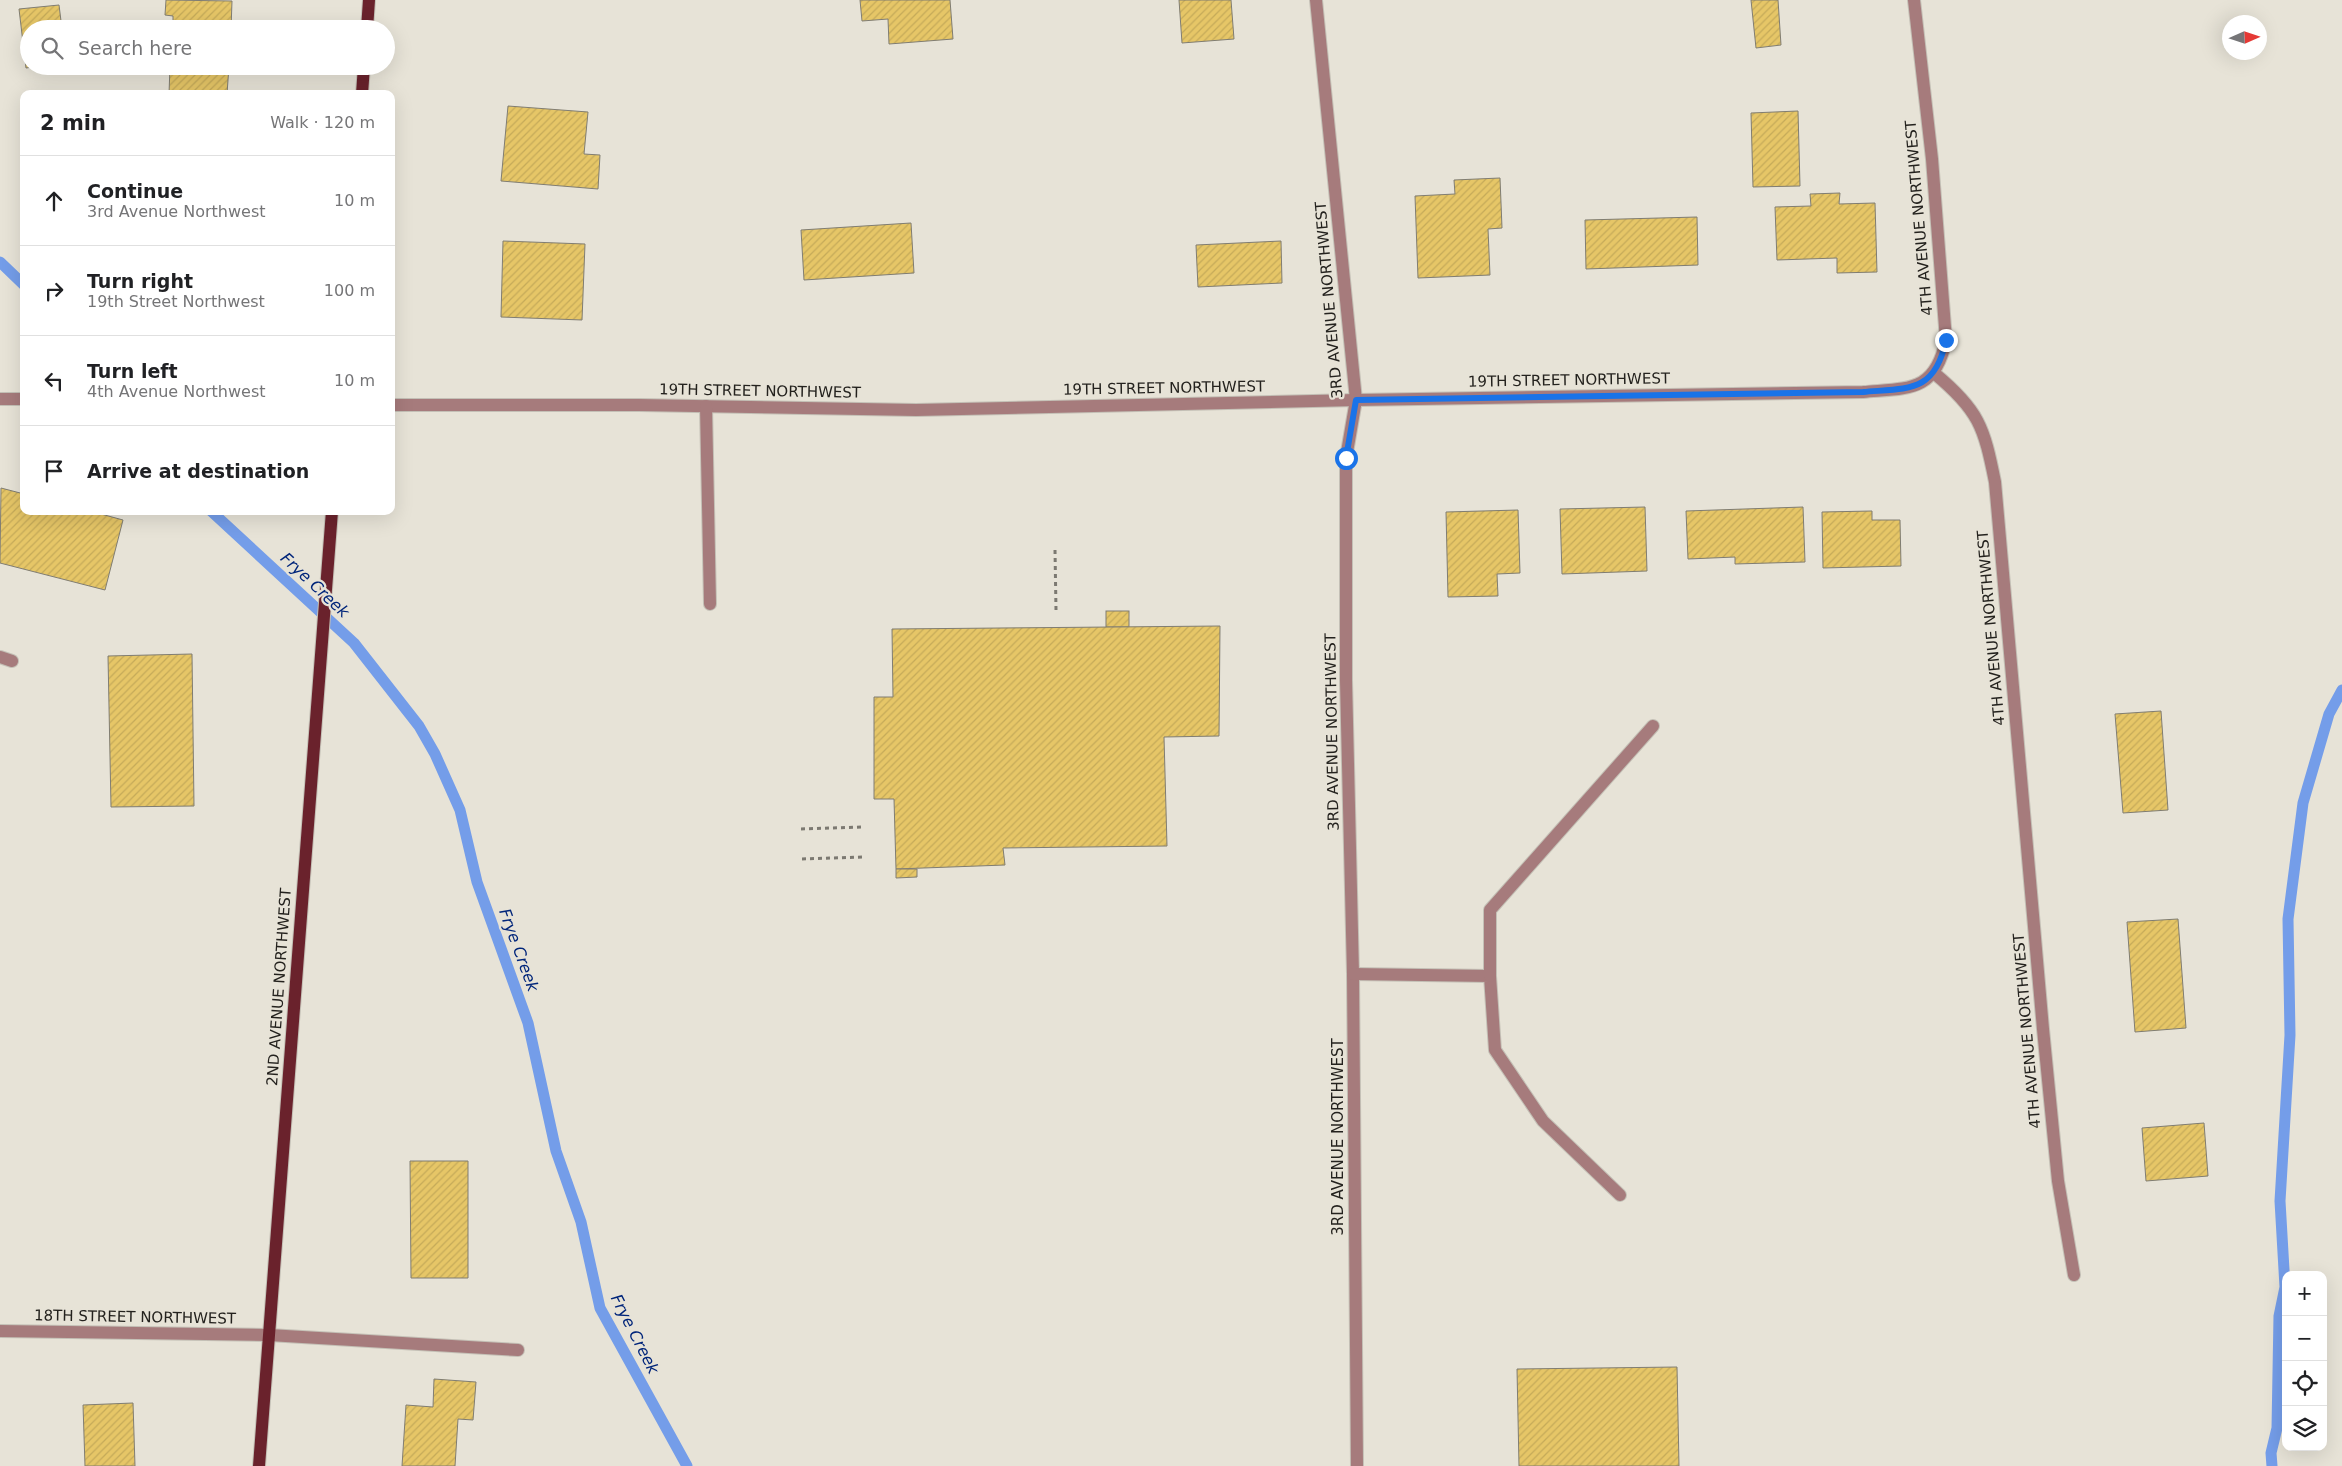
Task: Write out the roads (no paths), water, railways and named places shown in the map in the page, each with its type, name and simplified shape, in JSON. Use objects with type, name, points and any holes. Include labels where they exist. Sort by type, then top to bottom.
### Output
[{"type":"main road","points":[[368,20],[369,0]]},
{"type":"main road","points":[[362,90],[363,75]]},
{"type":"main road","name":"2ND AVENUE NORTHWEST","points":[[259,1466],[332,515]]},
{"type":"street","name":"3RD AVENUE NORTHWEST","points":[[1316,0],[1356,400],[1346,458],[1346,680],[1353,974],[1357,1466]]},
{"type":"street","name":"4TH AVENUE NORTHWEST","points":[[1914,0],[1932,159],[1946,340],[1942,361],[1934,373],[1957,392],[1980,421],[1987,443],[1995,482],[2049,1096],[2058,1181],[2074,1275]]},
{"type":"street","name":"19TH STREET NORTHWEST","points":[[395,405],[706,406],[916,410],[1356,400],[1863,392],[1910,388],[1923,382],[1934,373]]},
{"type":"street","points":[[0,399],[20,399]]},
{"type":"street","points":[[706,406],[710,604]]},
{"type":"street","points":[[1620,1194],[1542,1121],[1496,1050],[1490,976],[1490,910],[1653,726]]},
{"type":"street","points":[[1353,974],[1490,976]]},
{"type":"street","name":"18TH STREET NORTHWEST","points":[[0,1331],[269,1335],[518,1350]]},
{"type":"waterway","name":"Frye Creek","points":[[0,262],[20,281]]},
{"type":"waterway","name":"Frye Creek","points":[[215,515],[354,643],[419,726],[435,754],[460,810],[477,882],[528,1023],[556,1151],[581,1222],[600,1308],[687,1466]]},
{"type":"waterway","points":[[2272,1466],[2271,1453],[2277,1428],[2279,1316],[2285,1287],[2280,1201],[2290,1035],[2288,919],[2303,803],[2329,714],[2342,690]]}]
